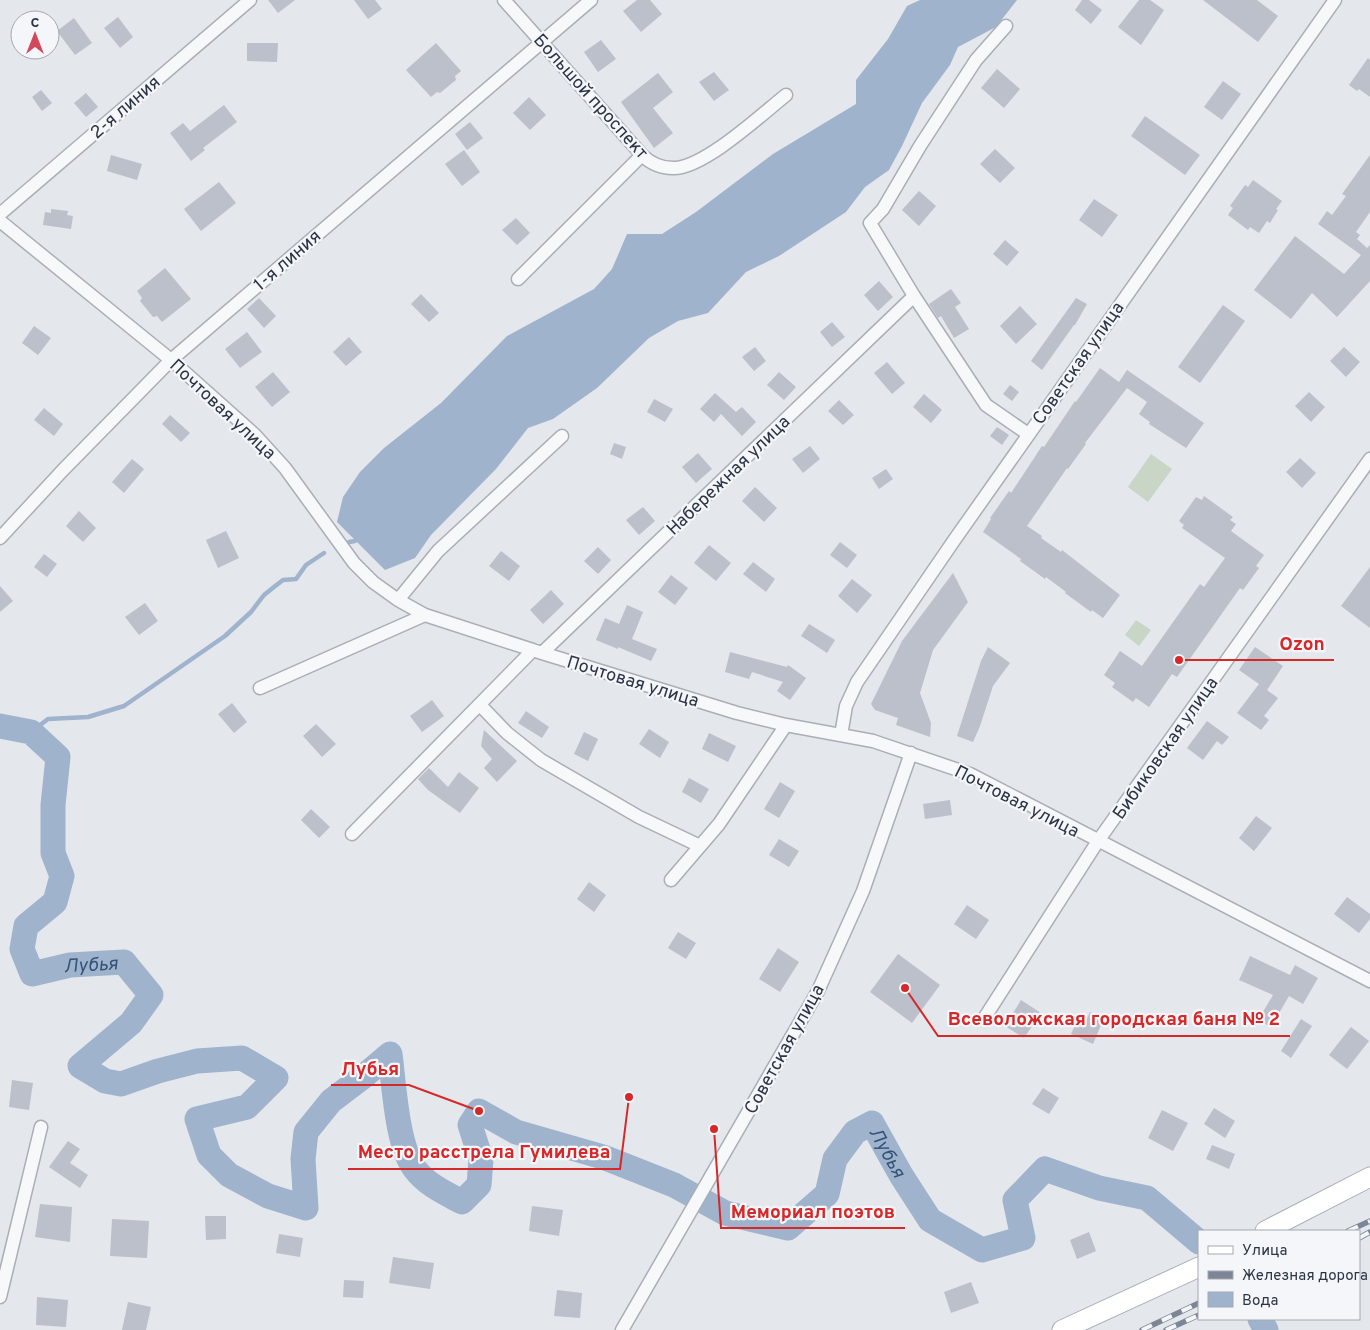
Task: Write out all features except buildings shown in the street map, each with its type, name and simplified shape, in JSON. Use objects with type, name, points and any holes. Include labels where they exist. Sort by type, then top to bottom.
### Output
[{"type":"street","name":"2-я линия","points":[[0,214],[250,0]]},
{"type":"street","name":"Большой проспект","points":[[504,0],[652,165],[675,169],[690,165],[715,151],[786,95]]},
{"type":"street","name":"1-я линия","points":[[0,538],[63,470],[171,360],[591,0]]},
{"type":"street","name":"Советская улица","points":[[841,735],[846,706],[857,682],[1028,434],[1334,0]]},
{"type":"street","points":[[1006,26],[976,60],[920,146],[883,209],[870,223],[914,296],[986,405],[1028,434]]},
{"type":"street","points":[[518,279],[642,155]]},
{"type":"street","name":"Почтовая улица","points":[[0,221],[171,360],[255,435],[285,468],[354,563],[373,582],[398,600],[425,615],[737,713],[786,726],[873,741],[987,781],[1098,842],[1368,975]]},
{"type":"street","name":"Набережная улица","points":[[352,834],[480,705],[914,296]]},
{"type":"street","points":[[398,600],[438,551],[562,436]]},
{"type":"street","name":"Бибиковская улица","points":[[985,1017],[1098,842],[1370,459]]},
{"type":"street","points":[[260,688],[425,615]]},
{"type":"street","points":[[480,705],[507,733],[541,760],[640,817],[700,846]]},
{"type":"street","points":[[671,880],[719,824],[786,726]]},
{"type":"street","name":"Советская улица","points":[[622,1330],[818,990],[863,891],[911,753]]},
{"type":"street","points":[[0,1297],[41,1127]]},
{"type":"street","points":[[1267,1230],[1370,1177]]},
{"type":"street","points":[[1062,1330],[1196,1269]]},
{"type":"green space","points":[[1151,454],[1172,469],[1148,502],[1128,487]]},
{"type":"green space","points":[[1136,620],[1151,630],[1139,646],[1125,635]]},
{"type":"water","points":[[920,0],[1017,0],[996,27],[958,47],[950,65],[922,103],[889,170],[865,187],[846,212],[779,256],[746,272],[708,313],[678,321],[649,338],[597,388],[553,419],[528,428],[496,469],[431,535],[415,558],[385,570],[337,522],[343,497],[360,472],[384,448],[441,403],[507,336],[594,289],[612,269],[627,234],[662,234],[696,212],[773,154],[856,104],[856,80],[888,39],[907,6]]},
{"type":"waterway","points":[[349,542],[355,541]]},
{"type":"waterway","points":[[31,732],[48,719],[88,717],[124,706],[225,636],[251,612],[264,595],[283,580],[296,579],[306,565],[324,553]]},
{"type":"waterway","name":"Лубья","points":[[0,726],[31,732],[58,757],[53,805],[53,853],[62,876],[55,902],[26,926],[22,949],[32,974],[70,965],[124,962],[151,995],[131,1023],[80,1066],[105,1081],[121,1084],[158,1071],[197,1061],[242,1058],[276,1078],[247,1107],[197,1119],[209,1155],[229,1175],[268,1196],[306,1208],[303,1159],[306,1132],[331,1101],[390,1054],[400,1131],[409,1159],[425,1180],[462,1202],[479,1185],[481,1159],[470,1125],[479,1111],[516,1132],[603,1157],[674,1185],[725,1213],[788,1228],[827,1194],[835,1159],[855,1132],[872,1123],[901,1175],[930,1220],[982,1250],[1023,1238],[1015,1200],[1045,1169],[1099,1188],[1147,1198],[1198,1241]]},
{"type":"waterway","name":"Лубья","points":[[1261,1320],[1266,1330]]},
{"type":"railway","points":[[1350,1230],[1370,1221]]},
{"type":"railway","points":[[1360,1237],[1370,1232]]},
{"type":"railway","points":[[1142,1330],[1198,1303]]},
{"type":"railway","points":[[1166,1330],[1198,1315]]},
{"type":"place","name":"Ozon","points":[[1179,660]]},
{"type":"place","name":"Всеволожская городская баня № 2","points":[[905,988]]},
{"type":"place","name":"Место расстрела Гумилева","points":[[629,1097]]},
{"type":"place","name":"Лубья","points":[[479,1111]]},
{"type":"place","name":"Мемориал поэтов","points":[[714,1129]]}]
